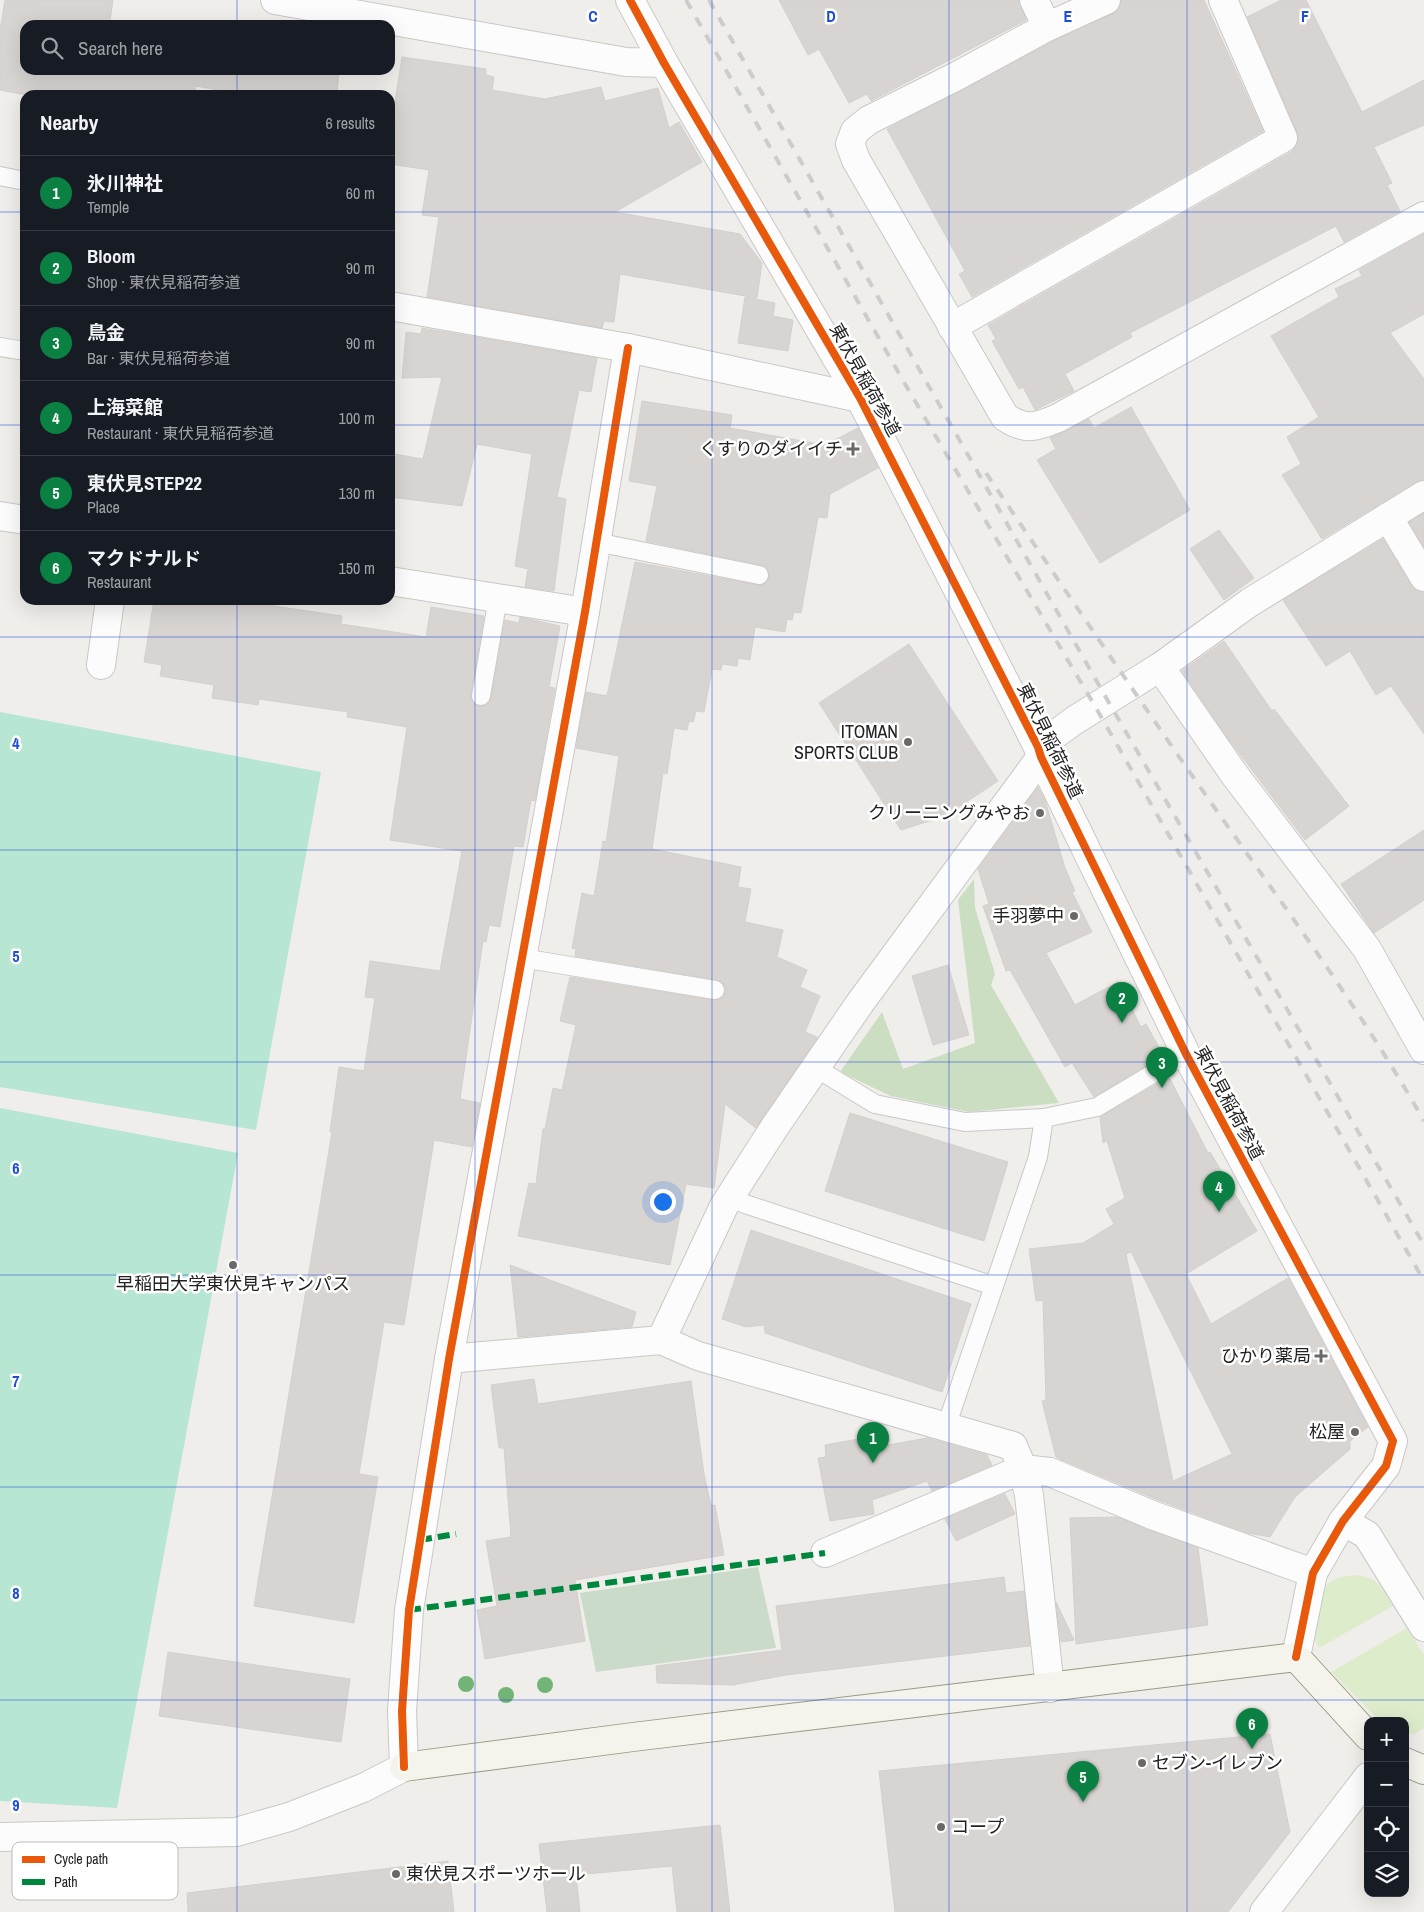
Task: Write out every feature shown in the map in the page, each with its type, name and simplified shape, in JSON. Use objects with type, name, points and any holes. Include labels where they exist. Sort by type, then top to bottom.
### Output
[{"type":"street","points":[[275,0],[388,20]]},
{"type":"street","name":"東伏見稲荷参道","points":[[630,0],[664,63],[860,398],[1039,752],[1186,1054],[1393,1441],[1386,1466],[1343,1521]]},
{"type":"street","points":[[1034,0],[1048,27]]},
{"type":"street","points":[[1106,0],[1048,27],[869,120],[855,131],[850,144],[856,160],[1006,418],[1018,426],[1040,426],[1058,418],[1424,216]]},
{"type":"street","points":[[952,327],[1283,138],[1223,0]]},
{"type":"street","points":[[395,21],[626,62],[664,63]]},
{"type":"street","points":[[395,307],[628,348],[860,398]]},
{"type":"street","points":[[404,1766],[402,1710],[410,1610],[448,1359],[585,612],[628,348]]},
{"type":"street","points":[[661,1340],[730,1197],[860,1003],[1039,752],[1075,720],[1160,667],[1249,603],[1424,495]]},
{"type":"street","points":[[0,516],[20,519]]},
{"type":"street","points":[[1388,517],[1424,577]]},
{"type":"street","points":[[395,582],[585,612]]},
{"type":"street","points":[[101,664],[109,605]]},
{"type":"street","points":[[1160,667],[1234,774],[1367,949],[1424,1050]]},
{"type":"street","points":[[448,1359],[661,1340],[698,1356],[1013,1446],[1023,1469],[1030,1495],[1050,1688]]},
{"type":"street","points":[[825,1553],[1023,1469],[1050,1472],[1152,1515],[1313,1573]]},
{"type":"street","points":[[1296,1657],[1313,1573],[1343,1521],[1368,1535],[1424,1627]]},
{"type":"street","points":[[0,1837],[236,1832],[289,1817],[363,1788],[404,1766],[1296,1657]]},
{"type":"street","points":[[1296,1657],[1364,1732]]},
{"type":"street","points":[[1409,1764],[1424,1770]]},
{"type":"street","points":[[1264,1912],[1364,1782]]},
{"type":"lane","points":[[0,176],[20,180]]},
{"type":"lane","points":[[0,347],[20,350]]},
{"type":"lane","points":[[596,542],[759,575]]},
{"type":"lane","points":[[481,696],[498,598]]},
{"type":"lane","points":[[522,958],[715,990]]},
{"type":"lane","points":[[816,1068],[875,1104],[965,1122],[1044,1118],[1097,1106],[1186,1054]]},
{"type":"lane","points":[[946,1427],[1038,1157],[1044,1118]]},
{"type":"lane","points":[[730,1197],[745,1204],[994,1286]]},
{"type":"green space","points":[[0,712],[321,772],[256,1130],[0,1087]]},
{"type":"green space","points":[[974,879],[975,908],[995,974],[991,985],[1059,1103],[969,1112],[891,1096],[840,1072],[882,1012],[903,1069],[975,1043],[958,900]]},
{"type":"green space","points":[[0,1108],[238,1153],[117,1808],[0,1801]]},
{"type":"green space","points":[[758,1567],[776,1648],[596,1672],[580,1593]]},
{"type":"green space","points":[[1357,1575],[1371,1579],[1380,1585],[1393,1606],[1319,1648],[1315,1639],[1312,1619],[1317,1599],[1329,1583],[1340,1577]]},
{"type":"green space","points":[[1407,1628],[1424,1655],[1424,1728],[1415,1734],[1409,1733],[1409,1717],[1376,1717],[1331,1672]]},
{"type":"building","points":[[5,0],[113,0],[110,20],[20,20],[20,75],[339,75],[337,90],[218,90],[196,86],[196,90],[20,90],[20,94],[0,90],[0,30]]},
{"type":"building","points":[[779,0],[1019,0],[1026,20],[871,101],[867,94],[849,103],[819,49],[808,55]]},
{"type":"building","points":[[1121,0],[1204,0],[1263,131],[972,297],[959,274],[965,271],[887,129],[1054,41],[1112,14],[1119,9]]},
{"type":"building","points":[[1281,0],[1306,0],[1362,112],[1424,80],[1424,125],[1374,147],[1392,183],[1387,185],[1400,211],[1344,242],[1336,226],[1130,333],[1132,337],[1065,374],[1074,391],[1035,410],[1023,387],[1019,389],[992,341],[996,339],[988,325],[1291,152],[1296,146],[1297,132],[1247,17]]},
{"type":"building","points":[[402,57],[486,69],[486,75],[494,77],[492,90],[545,99],[601,87],[605,101],[658,88],[669,128],[679,122],[702,162],[615,212],[740,234],[762,263],[757,298],[620,274],[614,322],[604,321],[602,328],[427,297],[439,217],[422,215],[429,170],[395,165],[395,102]]},
{"type":"building","points":[[1424,234],[1424,314],[1390,333],[1424,379],[1424,479],[1322,539],[1282,475],[1301,464],[1287,437],[1319,417],[1271,336],[1339,297],[1335,289],[1362,276],[1359,270]]},
{"type":"building","points":[[745,297],[775,303],[773,316],[793,320],[788,351],[738,343]]},
{"type":"building","points":[[422,328],[597,358],[591,392],[579,390],[557,497],[566,499],[554,591],[525,587],[528,569],[515,566],[532,454],[477,444],[462,506],[395,498],[395,454],[423,459],[442,377],[402,378],[406,332],[421,334]]},
{"type":"building","points":[[642,401],[732,415],[730,428],[825,445],[858,428],[878,468],[830,494],[827,518],[818,517],[801,613],[794,612],[792,620],[787,619],[785,632],[755,627],[750,660],[738,658],[737,666],[722,664],[721,670],[712,669],[704,712],[696,711],[693,722],[689,721],[687,730],[674,728],[667,774],[663,773],[652,849],[741,867],[738,887],[751,889],[745,922],[783,930],[777,957],[807,970],[800,987],[820,996],[805,1032],[817,1037],[816,1040],[756,1128],[725,1104],[714,1188],[686,1184],[670,1265],[518,1236],[529,1183],[536,1184],[543,1129],[545,1129],[553,1088],[562,1090],[576,1025],[560,1021],[570,977],[713,1000],[723,997],[726,991],[722,982],[717,980],[575,956],[576,949],[572,948],[582,893],[594,896],[603,841],[606,842],[619,756],[576,748],[586,692],[607,696],[635,562],[757,585],[767,582],[769,577],[766,567],[761,565],[646,541],[657,486],[629,481]]},
{"type":"building","points":[[1131,407],[1190,510],[1100,563],[1037,460],[1056,449],[1050,438],[1089,419],[1094,428]]},
{"type":"building","points":[[1424,513],[1424,547],[1409,522]]},
{"type":"building","points":[[1219,530],[1254,578],[1224,600],[1190,549]]},
{"type":"building","points":[[1383,539],[1411,585],[1416,590],[1424,593],[1424,734],[1391,686],[1376,695],[1350,651],[1326,666],[1283,600]]},
{"type":"building","points":[[153,605],[274,605],[342,616],[341,624],[426,637],[431,607],[484,616],[471,695],[474,704],[485,706],[491,698],[505,620],[519,623],[520,617],[560,626],[549,687],[555,688],[535,801],[531,800],[523,847],[514,846],[500,927],[489,925],[486,942],[483,941],[460,1099],[480,1103],[472,1147],[434,1140],[404,1325],[384,1322],[359,1474],[378,1477],[354,1623],[254,1606],[332,1132],[330,1132],[339,1067],[364,1071],[375,998],[365,997],[370,961],[440,971],[462,851],[390,840],[407,727],[347,717],[348,712],[259,699],[258,705],[212,698],[214,685],[160,676],[162,665],[144,662]]},
{"type":"building","points":[[1224,641],[1272,711],[1274,709],[1349,806],[1305,840],[1227,737],[1182,671]]},
{"type":"building","name":"ITOMAN SPORTS CLUB","points":[[909,644],[998,781],[945,816],[901,830],[819,703]]},
{"type":"building","points":[[1038,787],[1045,800],[1065,868],[1075,891],[1072,892],[1092,932],[1046,953],[1075,1005],[1118,982],[1141,1027],[1146,1024],[1161,1051],[1157,1053],[1159,1058],[1094,1097],[1072,1063],[1065,1067],[1010,970],[1006,971],[983,906],[989,904],[978,869]]},
{"type":"building","points":[[1424,830],[1424,900],[1374,933],[1341,884]]},
{"type":"building","points":[[948,965],[969,1035],[933,1045],[912,976]]},
{"type":"building","points":[[1169,1077],[1208,1153],[1210,1152],[1257,1231],[1186,1274],[1211,1324],[1288,1278],[1368,1427],[1350,1441],[1350,1449],[1295,1497],[1270,1537],[1248,1533],[1158,1500],[1056,1457],[1042,1401],[1046,1400],[1043,1300],[1036,1301],[1029,1249],[1083,1243],[1114,1224],[1106,1209],[1125,1198],[1107,1141],[1103,1143],[1100,1117]],"holes":[[[1131,1252],[1232,1454],[1173,1481],[1126,1254]]]},
{"type":"building","points":[[850,1113],[1008,1162],[984,1241],[825,1191]]},
{"type":"building","points":[[751,1230],[971,1304],[942,1392],[765,1333],[764,1325],[746,1327],[722,1319]]},
{"type":"building","points":[[510,1265],[636,1312],[632,1327],[518,1337]]},
{"type":"building","points":[[534,1379],[538,1404],[691,1381],[704,1474],[711,1506],[715,1505],[724,1555],[575,1580],[585,1641],[485,1659],[477,1610],[497,1606],[486,1541],[511,1537],[504,1448],[499,1448],[491,1385]]},
{"type":"building","points":[[881,1435],[883,1446],[927,1438],[987,1455],[992,1465],[932,1491],[927,1481],[872,1500],[874,1514],[830,1521],[818,1458],[826,1457],[825,1445]]},
{"type":"building","points":[[1005,1494],[1015,1514],[956,1541],[945,1519]]},
{"type":"building","points":[[1116,1517],[1198,1548],[1208,1625],[1076,1644],[1070,1518]]},
{"type":"building","points":[[1004,1577],[1006,1593],[1024,1591],[1030,1646],[786,1675],[733,1685],[657,1683],[656,1666],[782,1650],[776,1606]]},
{"type":"building","points":[[1056,1602],[1074,1640],[1061,1642]]},
{"type":"building","points":[[168,1652],[350,1679],[341,1742],[159,1716]]},
{"type":"building","points":[[1270,1734],[1290,1832],[1228,1912],[895,1912],[879,1771]]},
{"type":"building","points":[[720,1825],[730,1912],[677,1912],[672,1866],[576,1875],[580,1912],[547,1912],[539,1844]]},
{"type":"building","name":"東伏見スポーツホール","points":[[448,1861],[454,1912],[188,1912],[187,1893]]},
{"type":"railway","points":[[686,0],[905,384],[1096,708],[1424,1281]]},
{"type":"railway","points":[[709,0],[1108,701],[1424,1245]]},
{"type":"railway","points":[[986,473],[1348,999],[1375,1039],[1424,1121]]},
{"type":"marked path","points":[[420,1540],[456,1534]]},
{"type":"marked path","points":[[409,1610],[825,1553]]},
{"type":"cycle path","points":[[630,0],[664,63],[860,398],[1038,747],[1041,757],[1186,1054],[1393,1441],[1386,1466],[1343,1521],[1313,1573],[1296,1657]]},
{"type":"cycle path","points":[[404,1767],[402,1711],[409,1610],[449,1359],[585,612],[628,348]]},
{"type":"place","name":"くすりのダイイチ","points":[[853,449]]},
{"type":"place","name":"ITOMAN SPORTS CLUB","points":[[908,742]]},
{"type":"place","name":"クリーニングみやお","points":[[1040,813]]},
{"type":"place","name":"手羽夢中","points":[[1074,916]]},
{"type":"place","name":"Bloom","points":[[1122,1023]]},
{"type":"place","name":"鳥金","points":[[1162,1088]]},
{"type":"place","name":"上海菜館","points":[[1219,1212]]},
{"type":"place","name":"早稲田大学東伏見キャンパス","points":[[233,1265]]},
{"type":"place","name":"ひかり薬局","points":[[1321,1356]]},
{"type":"place","name":"松屋","points":[[1355,1432]]},
{"type":"place","name":"氷川神社","points":[[873,1463]]},
{"type":"place","name":"マクドナルド","points":[[1252,1749]]},
{"type":"place","name":"セブン-イレブン","points":[[1142,1763]]},
{"type":"place","name":"東伏見STEP22","points":[[1083,1802]]},
{"type":"place","name":"コープ","points":[[941,1827]]},
{"type":"place","name":"東伏見スポーツホール","points":[[396,1874]]}]
